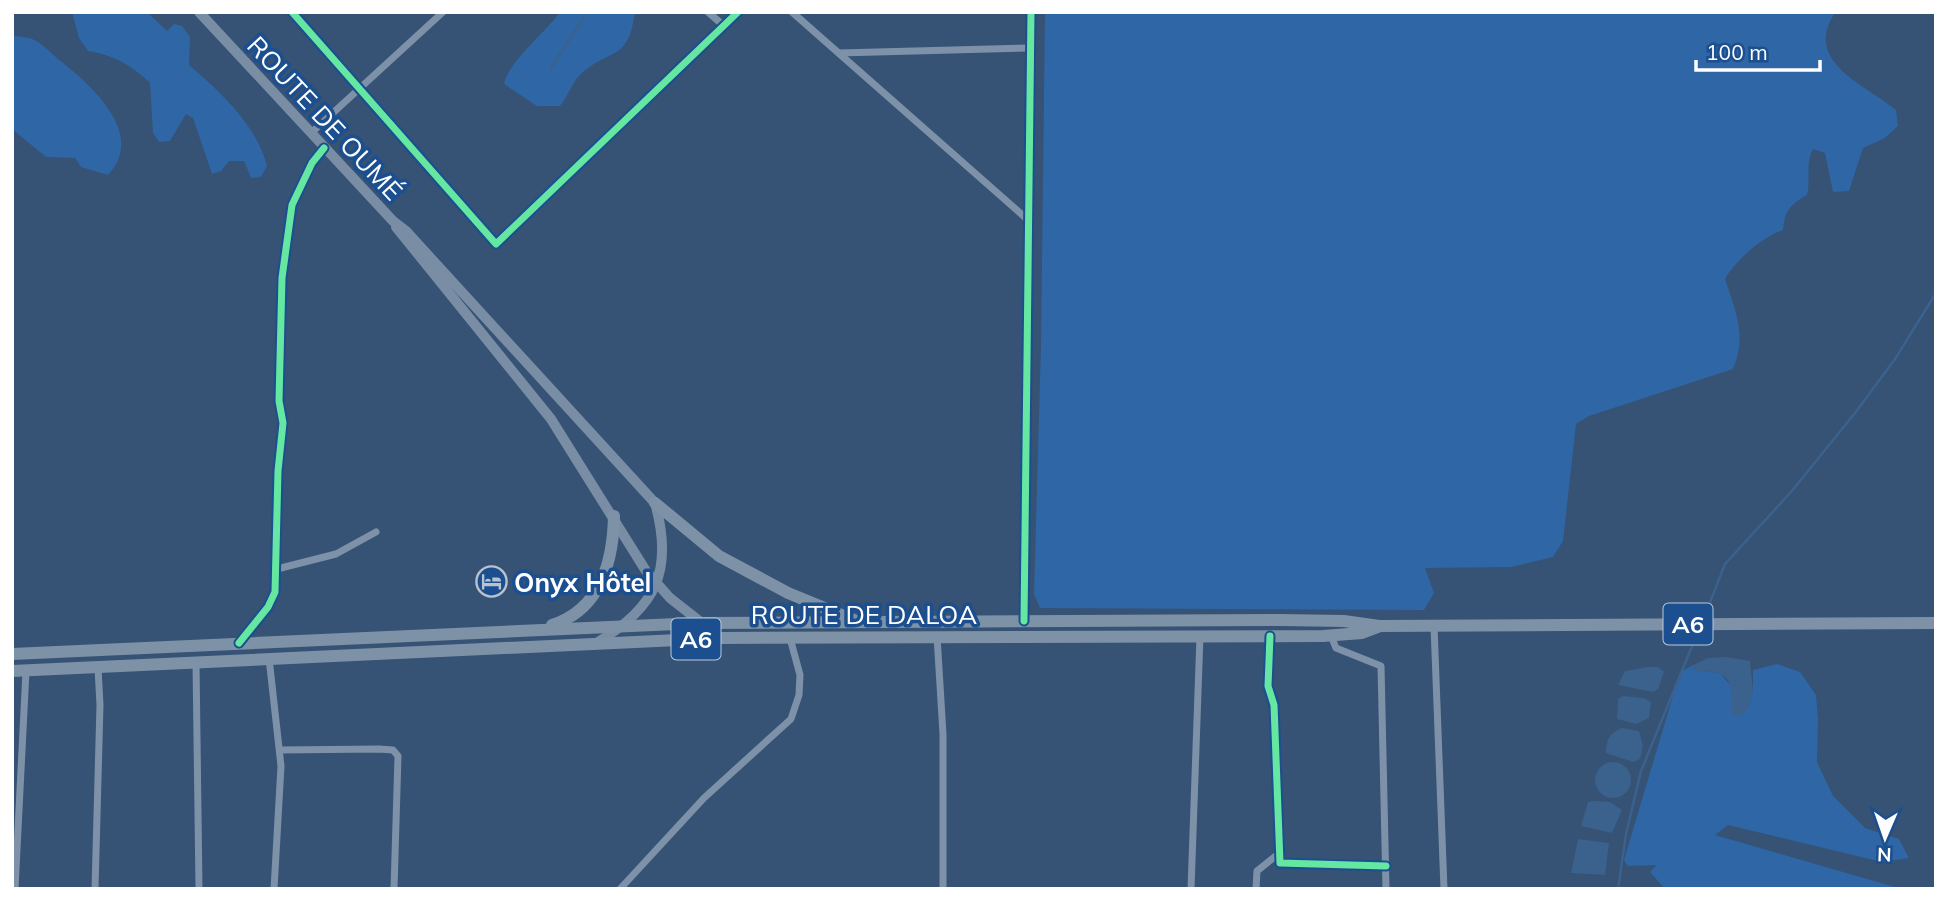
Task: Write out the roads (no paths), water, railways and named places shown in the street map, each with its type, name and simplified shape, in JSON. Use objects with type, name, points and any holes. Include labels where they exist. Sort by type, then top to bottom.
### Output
[{"type":"highway","points":[[655,503],[719,556],[788,593],[860,622]]},
{"type":"highway","points":[[539,630],[565,621],[599,588],[611,556],[614,516]]},
{"type":"highway","name":"A6","points":[[860,622],[1301,620],[1379,626],[1936,623]]},
{"type":"highway","name":"ROUTE DE DALOA","points":[[12,654],[699,623],[860,622]]},
{"type":"highway","name":"ROUTE DE DALOA","points":[[12,671],[598,642],[937,636],[1331,636],[1363,633],[1379,626]]},
{"type":"main road","name":"ROUTE DE OUMÉ","points":[[199,12],[393,221]]},
{"type":"main road","points":[[393,221],[406,231],[655,503],[662,541],[656,582],[641,608],[625,626],[598,642]]},
{"type":"main road","points":[[393,221],[411,248],[551,419],[656,582],[699,623],[721,638]]},
{"type":"street","points":[[292,12],[496,244],[738,12]]},
{"type":"street","points":[[311,133],[443,12]]},
{"type":"street","points":[[708,12],[724,26]]},
{"type":"street","points":[[792,12],[1028,220]]},
{"type":"street","points":[[1024,621],[1031,12]]},
{"type":"street","points":[[838,53],[1030,48]]},
{"type":"street","points":[[239,643],[268,607],[275,592],[278,471],[283,423],[279,401],[282,278],[292,205],[312,163],[324,148]]},
{"type":"street","points":[[277,569],[336,554],[376,532]]},
{"type":"street","points":[[1434,626],[1444,889]]},
{"type":"street","points":[[937,636],[943,734],[943,889]]},
{"type":"street","points":[[1191,889],[1200,636]]},
{"type":"street","points":[[1270,636],[1268,687],[1274,705],[1277,855],[1280,863],[1386,866]]},
{"type":"street","points":[[1331,636],[1336,648],[1381,666],[1386,889]]},
{"type":"street","points":[[620,889],[704,798],[791,719],[799,695],[800,675],[790,638]]},
{"type":"street","points":[[269,658],[280,750],[279,832],[274,889]]},
{"type":"street","points":[[196,662],[199,889]]},
{"type":"street","points":[[95,889],[100,705],[98,668]]},
{"type":"street","points":[[15,889],[26,671]]},
{"type":"street","points":[[280,750],[379,749],[393,750],[398,756],[394,889]]},
{"type":"street","points":[[1256,889],[1257,871],[1277,855]]},
{"type":"waterway","points":[[551,68],[587,12]]},
{"type":"waterway","points":[[1703,620],[1725,564],[1791,492],[1855,413],[1895,359],[1936,293]]},
{"type":"waterway","points":[[1618,889],[1626,834],[1641,771],[1699,629]]},
{"type":"place","name":"Onyx Hôtel","points":[[491,582]]}]
